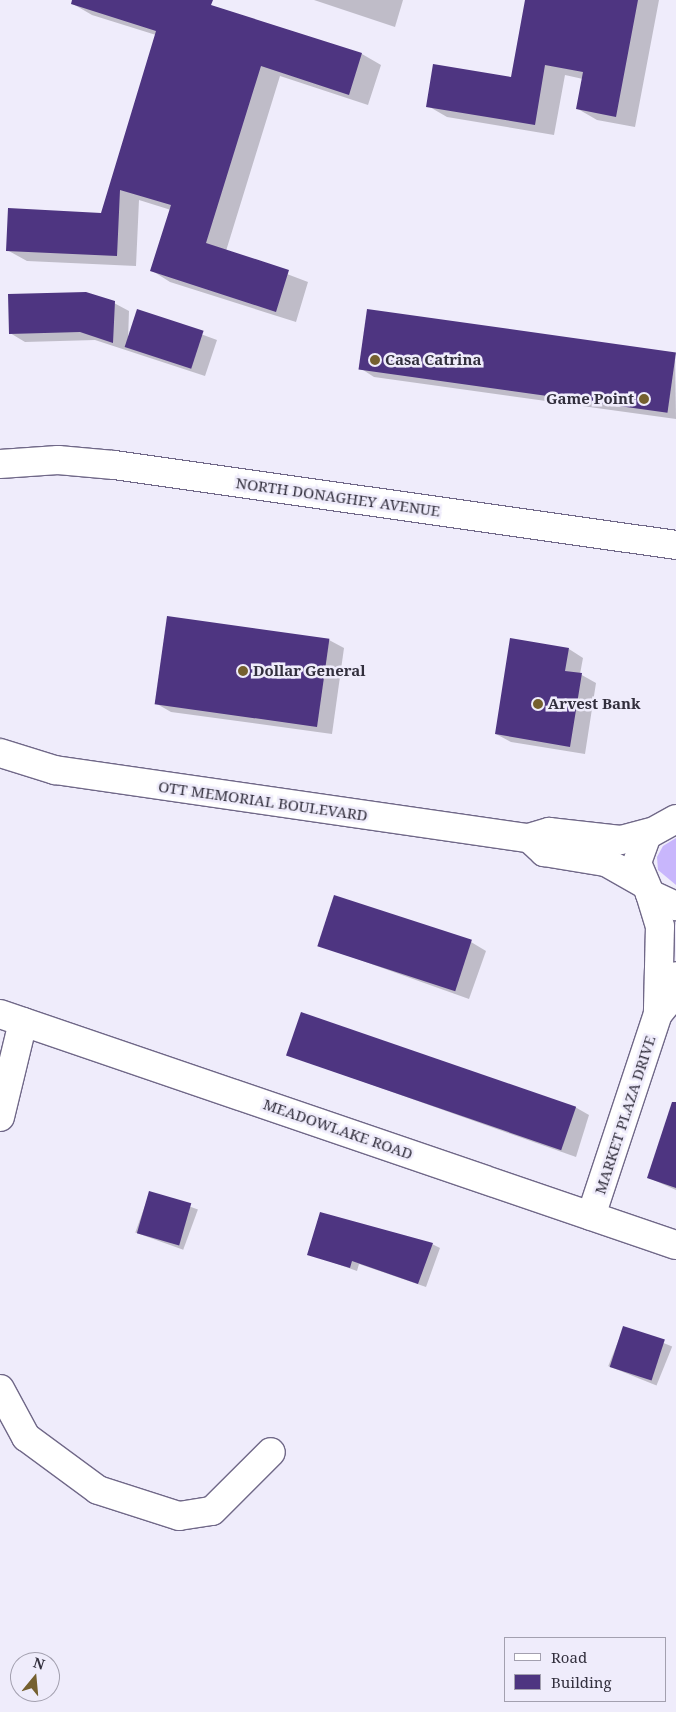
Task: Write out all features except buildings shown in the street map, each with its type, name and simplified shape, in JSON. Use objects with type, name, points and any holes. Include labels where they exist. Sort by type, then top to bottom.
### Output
[{"type":"street","name":"NORTH DONAGHEY AVENUE","points":[[0,464],[58,460],[114,465],[676,545]]},
{"type":"street","name":"OTT MEMORIAL BOULEVARD","points":[[0,754],[74,773],[529,838],[549,832],[621,840],[662,825]]},
{"type":"street","points":[[662,825],[676,800]]},
{"type":"street","name":"MARKET PLAZA DRIVE","points":[[591,1216],[658,1014],[660,926],[637,859],[662,825]]},
{"type":"street","name":"OTT MEMORIAL BOULEVARD","points":[[529,838],[544,852],[606,862],[676,906]]},
{"type":"street","name":"MARKET PLAZA DRIVE","points":[[658,1014],[672,997],[676,976]]},
{"type":"street","points":[[0,1117],[11,1018]]},
{"type":"street","name":"MEADOWLAKE ROAD","points":[[11,1018],[676,1244]]},
{"type":"street","points":[[0,1389],[26,1437],[98,1490],[179,1516],[212,1511],[271,1452]]},
{"type":"shaded area","points":[[676,838],[676,885],[658,870],[657,857],[663,846]]},
{"type":"place","name":"Casa Catrina","points":[[375,360]]},
{"type":"place","name":"Game Point","points":[[644,399]]},
{"type":"place","name":"Dollar General","points":[[243,671]]},
{"type":"place","name":"Arvest Bank","points":[[538,704]]}]
